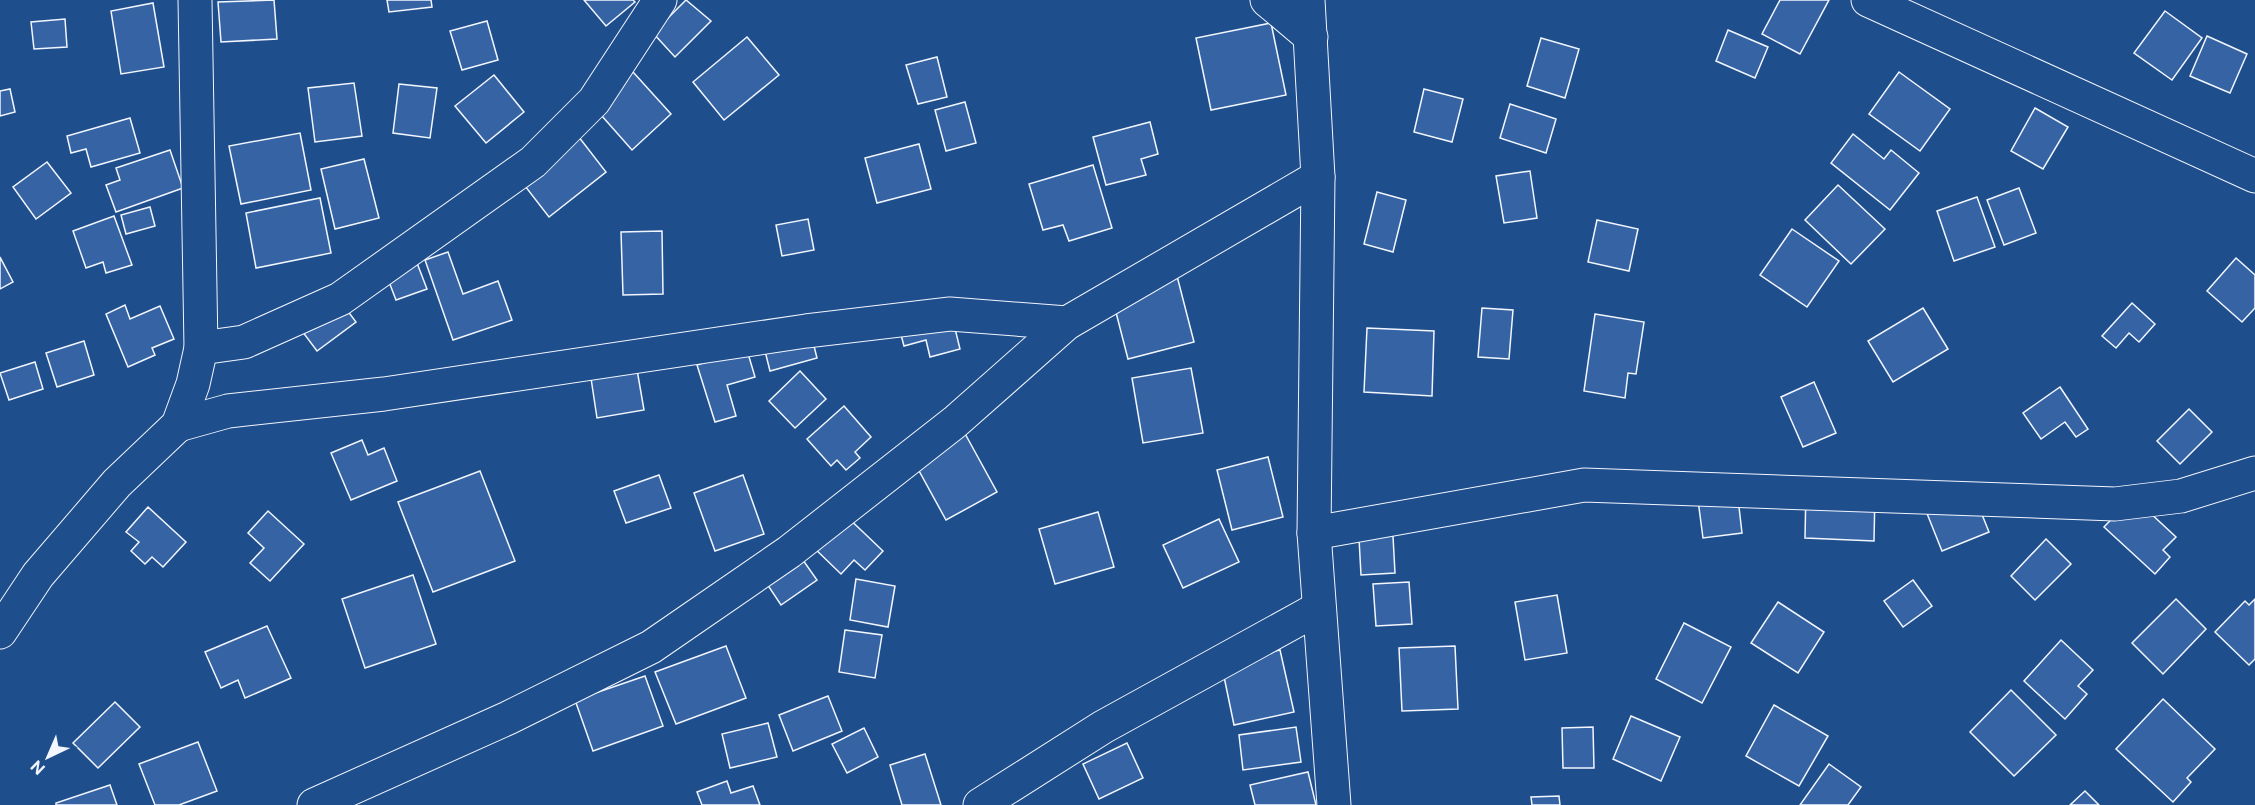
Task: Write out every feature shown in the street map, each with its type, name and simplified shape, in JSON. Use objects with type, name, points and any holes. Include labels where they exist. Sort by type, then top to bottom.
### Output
[{"type":"street","points":[[0,632],[38,575],[66,541],[117,483],[178,425],[193,384],[201,348],[195,0]]},
{"type":"street","points":[[201,348],[244,342],[340,299],[533,162],[594,101],[660,0]]},
{"type":"street","points":[[1267,0],[1311,37]]},
{"type":"street","points":[[1308,0],[1318,177],[1314,533],[1334,805]]},
{"type":"street","points":[[1868,0],[2255,176]]},
{"type":"street","points":[[314,805],[508,718],[651,647],[789,552],[955,422],[1067,322],[1318,177]]},
{"type":"street","points":[[178,425],[228,411],[384,394],[795,333],[950,314],[1067,322]]},
{"type":"street","points":[[1314,533],[1584,485],[2115,504],[2181,496],[2255,473]]},
{"type":"street","points":[[980,805],[1103,727],[1319,608]]},
{"type":"building","points":[[274,0],[277,39],[221,42],[218,2]]},
{"type":"building","points":[[387,0],[431,0],[432,7],[389,12]]},
{"type":"building","points":[[584,0],[633,0],[635,2],[606,26]]},
{"type":"building","points":[[686,0],[711,21],[675,57],[653,33]]},
{"type":"building","points":[[1780,0],[1829,0],[1800,54],[1762,34]]},
{"type":"building","points":[[153,3],[164,67],[121,74],[111,11]]},
{"type":"building","points":[[2165,11],[2202,38],[2172,80],[2134,53]]},
{"type":"building","points":[[65,19],[67,47],[34,49],[31,22]]},
{"type":"building","points":[[487,21],[498,60],[462,70],[450,31]]},
{"type":"building","points":[[1271,23],[1286,95],[1211,110],[1196,38]]},
{"type":"building","points":[[1728,30],[1768,47],[1755,78],[1716,61]]},
{"type":"building","points":[[2207,36],[2247,54],[2230,93],[2190,76]]},
{"type":"building","points":[[747,37],[779,75],[724,120],[693,82]]},
{"type":"building","points":[[1541,38],[1579,49],[1565,98],[1527,86]]},
{"type":"building","points":[[937,57],[947,97],[918,104],[906,65]]},
{"type":"building","points":[[633,72],[671,114],[632,150],[594,107]]},
{"type":"building","points":[[1899,72],[1950,109],[1920,151],[1869,114]]},
{"type":"building","points":[[494,75],[524,112],[486,143],[455,106]]},
{"type":"building","points":[[354,83],[362,136],[315,142],[308,88]]},
{"type":"building","points":[[399,84],[437,88],[430,138],[393,133]]},
{"type":"building","points":[[10,89],[15,112],[0,116],[0,91]]},
{"type":"building","points":[[1424,89],[1463,99],[1452,142],[1414,132]]},
{"type":"building","points":[[965,102],[976,143],[946,151],[935,110]]},
{"type":"building","points":[[1510,104],[1556,119],[1546,153],[1500,138]]},
{"type":"building","points":[[2035,108],[2068,127],[2043,169],[2011,151]]},
{"type":"building","points":[[130,118],[140,153],[91,167],[86,149],[71,153],[67,136]]},
{"type":"building","points":[[1150,122],[1158,154],[1141,159],[1146,175],[1106,185],[1093,137]]},
{"type":"building","points":[[575,132],[606,172],[549,217],[518,177]]},
{"type":"building","points":[[300,133],[311,190],[241,204],[229,146]]},
{"type":"building","points":[[1853,134],[1884,159],[1891,150],[1919,173],[1890,210],[1831,163]]},
{"type":"building","points":[[919,144],[931,189],[877,203],[865,158]]},
{"type":"building","points":[[170,150],[183,188],[116,212],[106,185],[120,180],[116,168]]},
{"type":"building","points":[[364,159],[379,218],[335,229],[321,169]]},
{"type":"building","points":[[47,162],[71,193],[36,219],[13,187]]},
{"type":"building","points":[[1093,165],[1112,228],[1069,241],[1063,225],[1043,230],[1029,184]]},
{"type":"building","points":[[1530,171],[1537,218],[1504,223],[1496,176]]},
{"type":"building","points":[[1838,185],[1885,229],[1851,264],[1805,220]]},
{"type":"building","points":[[2019,188],[2036,233],[2004,245],[1987,200]]},
{"type":"building","points":[[1377,192],[1406,200],[1393,252],[1364,244]]},
{"type":"building","points":[[1977,197],[1995,247],[1954,261],[1937,211]]},
{"type":"building","points":[[320,198],[331,253],[256,268],[246,213]]},
{"type":"building","points":[[150,207],[155,226],[126,234],[121,215]]},
{"type":"building","points":[[114,216],[132,265],[106,273],[103,262],[86,268],[73,231]]},
{"type":"building","points":[[808,219],[814,250],[782,256],[776,225]]},
{"type":"building","points":[[1597,220],[1638,229],[1629,271],[1588,262]]},
{"type":"building","points":[[1792,229],[1839,261],[1807,307],[1760,275]]},
{"type":"building","points":[[662,231],[663,294],[623,295],[621,232]]},
{"type":"building","points":[[412,250],[427,289],[396,300],[381,261]]},
{"type":"building","points":[[448,252],[463,294],[498,281],[512,320],[453,340],[425,260]]},
{"type":"building","points":[[0,257],[13,282],[0,289]]},
{"type":"building","points":[[2236,258],[2255,275],[2255,308],[2242,322],[2207,291]]},
{"type":"building","points":[[1177,276],[1194,342],[1128,359],[1111,293]]},
{"type":"building","points":[[338,298],[356,322],[317,351],[299,327]]},
{"type":"building","points":[[2132,303],[2155,324],[2139,342],[2129,333],[2116,348],[2102,336]]},
{"type":"building","points":[[949,304],[960,349],[930,357],[926,340],[904,346],[896,316]]},
{"type":"building","points":[[125,305],[130,319],[160,306],[174,339],[152,348],[155,355],[128,367],[106,314]]},
{"type":"building","points":[[1482,308],[1513,310],[1509,359],[1478,357]]},
{"type":"building","points":[[1923,308],[1948,349],[1893,382],[1868,341]]},
{"type":"building","points":[[1595,314],[1644,322],[1636,374],[1628,373],[1625,398],[1584,391]]},
{"type":"building","points":[[1367,328],[1434,331],[1432,396],[1364,392]]},
{"type":"building","points":[[810,330],[817,358],[770,371],[763,343]]},
{"type":"building","points":[[84,341],[94,375],[57,387],[46,353]]},
{"type":"building","points":[[747,350],[755,377],[727,385],[736,416],[715,422],[697,365]]},
{"type":"building","points":[[635,358],[644,410],[597,418],[589,365]]},
{"type":"building","points":[[35,362],[43,389],[9,400],[0,373]]},
{"type":"building","points":[[1191,368],[1203,433],[1143,443],[1132,378]]},
{"type":"building","points":[[800,371],[826,399],[795,428],[769,401]]},
{"type":"building","points":[[1814,382],[1836,433],[1803,447],[1781,397]]},
{"type":"building","points":[[2060,387],[2088,429],[2076,437],[2065,422],[2041,439],[2023,413]]},
{"type":"building","points":[[844,406],[871,437],[855,452],[860,458],[846,470],[837,460],[831,466],[807,439]]},
{"type":"building","points":[[2189,409],[2212,432],[2180,464],[2157,441]]},
{"type":"building","points":[[963,430],[997,492],[946,520],[912,458]]},
{"type":"building","points":[[362,440],[368,455],[384,448],[397,481],[351,500],[331,453]]},
{"type":"building","points":[[1268,457],[1283,517],[1232,530],[1217,470]]},
{"type":"building","points":[[480,471],[515,561],[433,592],[398,502]]},
{"type":"building","points":[[659,475],[671,508],[626,523],[614,491]]},
{"type":"building","points":[[743,475],[764,534],[715,551],[694,493]]},
{"type":"building","points":[[1736,481],[1742,533],[1703,538],[1696,485]]},
{"type":"building","points":[[1806,488],[1875,491],[1874,541],[1805,538]]},
{"type":"building","points":[[1973,492],[1989,532],[1942,551],[1926,511]]},
{"type":"building","points":[[2133,497],[2176,537],[2163,550],[2170,557],[2155,574],[2104,527]]},
{"type":"building","points":[[148,507],[186,542],[163,567],[152,557],[145,564],[131,551],[139,542],[126,532]]},
{"type":"building","points":[[268,511],[304,544],[270,581],[250,563],[264,548],[248,533]]},
{"type":"building","points":[[842,512],[883,551],[865,570],[854,560],[841,574],[811,545]]},
{"type":"building","points":[[1098,512],[1114,567],[1055,584],[1039,529]]},
{"type":"building","points":[[1392,518],[1395,573],[1361,575],[1358,520]]},
{"type":"building","points":[[1219,519],[1239,562],[1183,588],[1163,545]]},
{"type":"building","points":[[2046,539],[2071,564],[2035,600],[2011,576]]},
{"type":"building","points":[[798,553],[817,580],[781,605],[763,578]]},
{"type":"building","points":[[413,575],[436,644],[365,668],[342,599]]},
{"type":"building","points":[[856,579],[895,586],[888,627],[850,620]]},
{"type":"building","points":[[1913,580],[1932,606],[1903,627],[1884,601]]},
{"type":"building","points":[[1409,582],[1412,624],[1376,626],[1373,584]]},
{"type":"building","points":[[1557,595],[1567,653],[1525,660],[1515,602]]},
{"type":"building","points":[[2176,599],[2206,629],[2163,674],[2132,643]]},
{"type":"building","points":[[2255,599],[2255,659],[2249,665],[2215,632],[2245,601],[2249,605]]},
{"type":"building","points":[[1778,602],[1824,632],[1798,673],[1751,643]]},
{"type":"building","points":[[1684,623],[1731,647],[1702,703],[1656,679]]},
{"type":"building","points":[[267,626],[291,678],[245,698],[238,680],[221,688],[205,652]]},
{"type":"building","points":[[845,630],[882,635],[875,678],[839,672]]},
{"type":"building","points":[[2061,640],[2093,670],[2078,686],[2087,694],[2065,719],[2024,681]]},
{"type":"building","points":[[726,646],[746,698],[676,724],[655,672]]},
{"type":"building","points":[[1455,646],[1458,709],[1402,711],[1399,648]]},
{"type":"building","points":[[1280,650],[1294,712],[1234,725],[1221,662]]},
{"type":"building","points":[[645,676],[663,726],[593,751],[575,700]]},
{"type":"building","points":[[2011,690],[2056,735],[2014,776],[1970,732]]},
{"type":"building","points":[[828,696],[842,731],[793,751],[779,715]]},
{"type":"building","points":[[2163,699],[2215,749],[2187,778],[2191,782],[2173,802],[2116,749]]},
{"type":"building","points":[[115,702],[140,727],[98,768],[73,743]]},
{"type":"building","points":[[1774,705],[1828,736],[1799,786],[1746,756]]},
{"type":"building","points":[[1631,716],[1680,737],[1661,781],[1613,759]]},
{"type":"building","points":[[768,723],[777,757],[730,768],[722,734]]},
{"type":"building","points":[[1296,727],[1301,762],[1243,770],[1239,735]]},
{"type":"building","points":[[1593,727],[1594,768],[1563,768],[1562,728]]},
{"type":"building","points":[[864,728],[878,757],[847,773],[832,744]]},
{"type":"building","points":[[198,742],[217,791],[179,805],[155,805],[139,764]]},
{"type":"building","points":[[1127,743],[1143,778],[1099,799],[1083,764]]},
{"type":"building","points":[[925,754],[941,805],[902,805],[890,765]]},
{"type":"building","points":[[1829,764],[1861,787],[1848,805],[1800,805]]},
{"type":"building","points":[[1308,772],[1316,805],[1255,805],[1250,785]]},
{"type":"building","points":[[727,781],[731,793],[753,786],[760,805],[702,805],[697,792]]},
{"type":"building","points":[[110,785],[117,805],[56,805],[56,803]]},
{"type":"building","points":[[2085,791],[2099,805],[2070,805]]},
{"type":"building","points":[[1559,796],[1560,805],[1532,805],[1531,797]]}]
